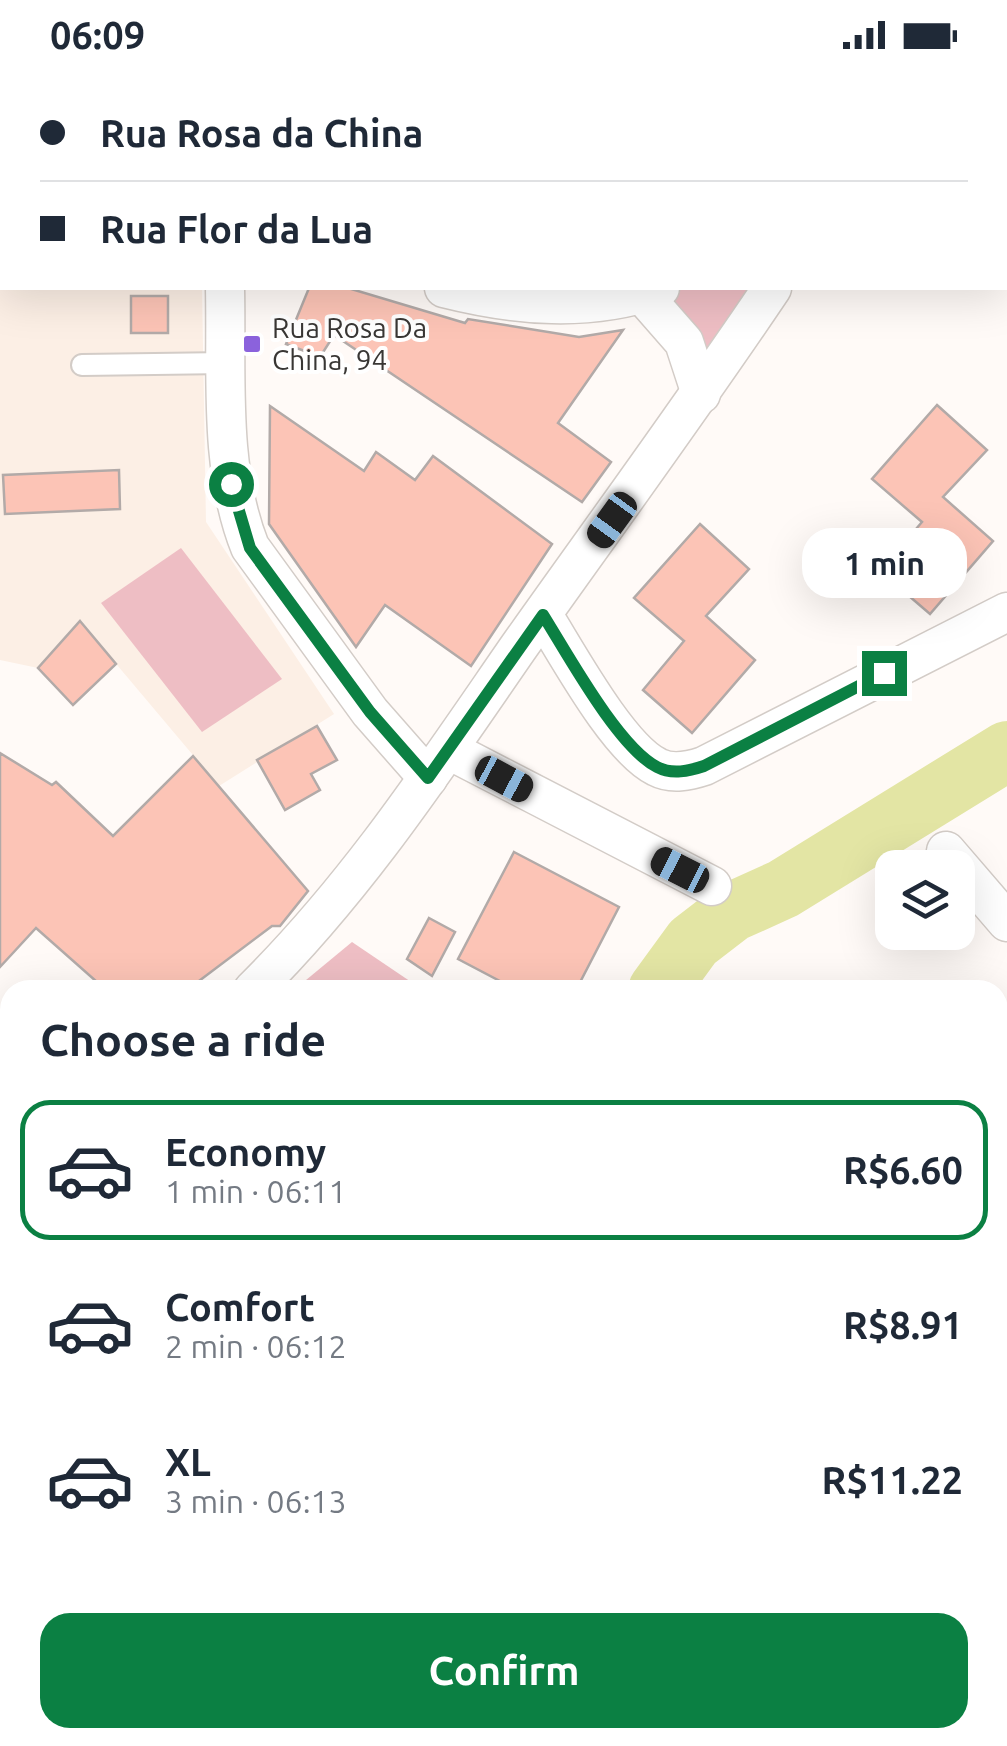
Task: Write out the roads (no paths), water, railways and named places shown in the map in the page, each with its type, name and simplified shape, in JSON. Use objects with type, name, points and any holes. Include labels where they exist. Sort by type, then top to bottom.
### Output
[{"type":"street","points":[[225,290],[231,484],[250,548],[370,712],[439,764],[712,886]]},
{"type":"street","points":[[452,290],[498,302],[556,305],[610,302],[651,291],[684,342],[702,394]]},
{"type":"street","points":[[263,980],[329,912],[439,764],[702,394],[771,290]]},
{"type":"street","points":[[543,615],[600,704],[641,755],[659,768],[684,772],[704,766],[1007,612]]},
{"type":"street","points":[[975,885],[1007,922]]},
{"type":"lane","points":[[82,365],[227,363]]},
{"type":"waterway","points":[[665,980],[693,942],[732,912],[783,889],[1007,751]]},
{"type":"place","name":"Rua Rosa Da China, 94","points":[[252,344]]}]
